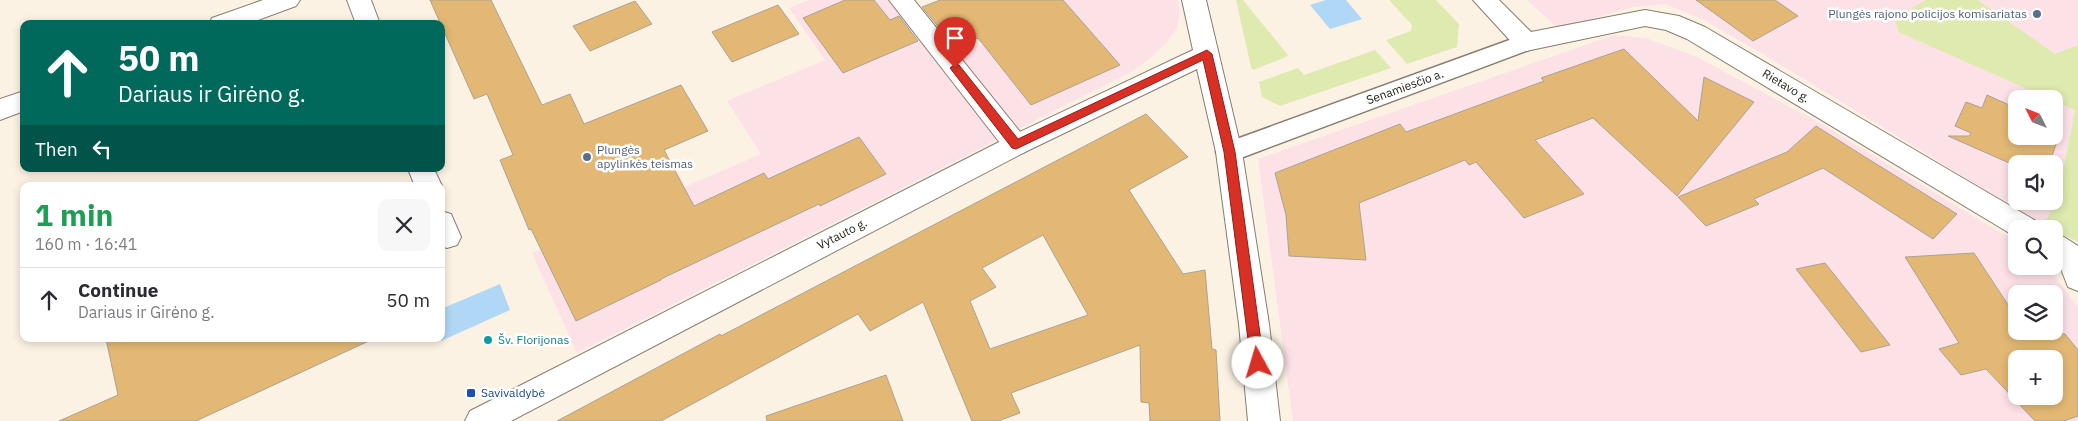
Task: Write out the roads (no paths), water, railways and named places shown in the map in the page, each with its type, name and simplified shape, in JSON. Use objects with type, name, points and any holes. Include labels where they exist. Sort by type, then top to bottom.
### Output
[{"type":"main road","points":[[232,20],[288,0]]},
{"type":"main road","points":[[359,0],[366,20]]},
{"type":"main road","points":[[902,0],[1016,145]]},
{"type":"main road","points":[[1194,0],[1229,152],[1254,324],[1264,421]]},
{"type":"main road","points":[[1485,0],[1526,42]]},
{"type":"main road","name":"Rietavo g.","points":[[1526,42],[1645,18],[1670,22],[1696,33],[2011,220]]},
{"type":"main road","name":"Vytauto g.","points":[[481,421],[1016,145],[1207,54]]},
{"type":"main road","points":[[0,110],[20,102]]},
{"type":"main road","points":[[2063,251],[2078,260],[2075,269],[2078,279]]},
{"type":"street","name":"Senamiesčio a.","points":[[1229,152],[1526,42]]},
{"type":"water","points":[[1326,0],[1346,0],[1362,19],[1330,29],[1310,5]]},
{"type":"water","points":[[500,284],[510,310],[445,339],[445,307]]},
{"type":"place","name":"Plungės rajono policijos komisariatas","points":[[2037,14]]},
{"type":"place","name":"Plungės apylinkės teismas","points":[[587,157]]},
{"type":"place","name":"Šv. Florijonas","points":[[488,340]]},
{"type":"place","name":"Savivaldybė","points":[[471,393]]}]
